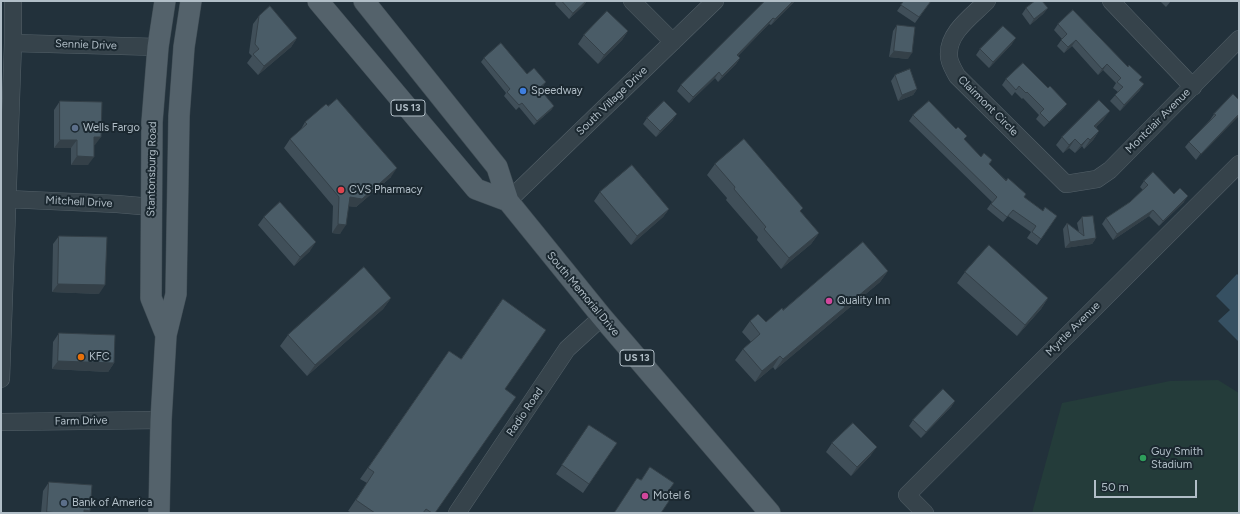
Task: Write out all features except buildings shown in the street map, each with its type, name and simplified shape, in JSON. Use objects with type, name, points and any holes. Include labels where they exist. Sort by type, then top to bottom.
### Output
[{"type":"main road","name":"Stantonsburg Road","points":[[165,1],[158,47],[152,122],[151,298],[166,336]]},
{"type":"main road","name":"Stantonsburg Road","points":[[159,513],[161,420],[166,336],[176,294],[179,116],[184,47],[191,1]]},
{"type":"main road","name":"South Memorial Drive","points":[[318,1],[476,188],[508,201]]},
{"type":"main road","name":"South Memorial Drive","points":[[364,1],[497,167],[508,201],[602,317],[770,513]]},
{"type":"street","points":[[1,379],[13,43],[13,1]]},
{"type":"street","points":[[632,1],[673,42]]},
{"type":"street","name":"South Village Drive","points":[[508,201],[715,1]]},
{"type":"street","name":"Clairmont Circle","points":[[987,1],[957,30],[951,43],[949,56],[952,67],[957,76],[1066,184]]},
{"type":"street","points":[[1111,1],[1193,87]]},
{"type":"street","name":"Montclair Avenue","points":[[1066,184],[1096,179],[1110,170],[1239,39]]},
{"type":"street","name":"Sennie Drive","points":[[13,43],[158,47]]},
{"type":"street","name":"Myrtle Avenue","points":[[925,513],[907,495],[1239,164]]},
{"type":"street","name":"Mitchell Drive","points":[[7,199],[152,207]]},
{"type":"street","name":"Radio Road","points":[[457,513],[567,349],[602,317]]},
{"type":"street","name":"Farm Drive","points":[[1,422],[161,420]]},
{"type":"green space","name":"Guy Smith Stadium","points":[[1218,380],[1239,393],[1239,513],[1032,513],[1062,403],[1170,381]]},
{"type":"water","points":[[1237,274],[1239,276],[1239,342],[1218,321],[1230,310],[1216,296]]},
{"type":"place","name":"Speedway","points":[[523,91]]},
{"type":"place","name":"Wells Fargo","points":[[75,128]]},
{"type":"place","name":"CVS Pharmacy","points":[[341,190]]},
{"type":"place","name":"Quality Inn","points":[[829,301]]},
{"type":"place","name":"KFC","points":[[81,357]]},
{"type":"place","name":"Guy Smith Stadium","points":[[1143,458]]},
{"type":"place","name":"Motel 6","points":[[645,496]]},
{"type":"place","name":"Bank of America","points":[[64,503]]}]
